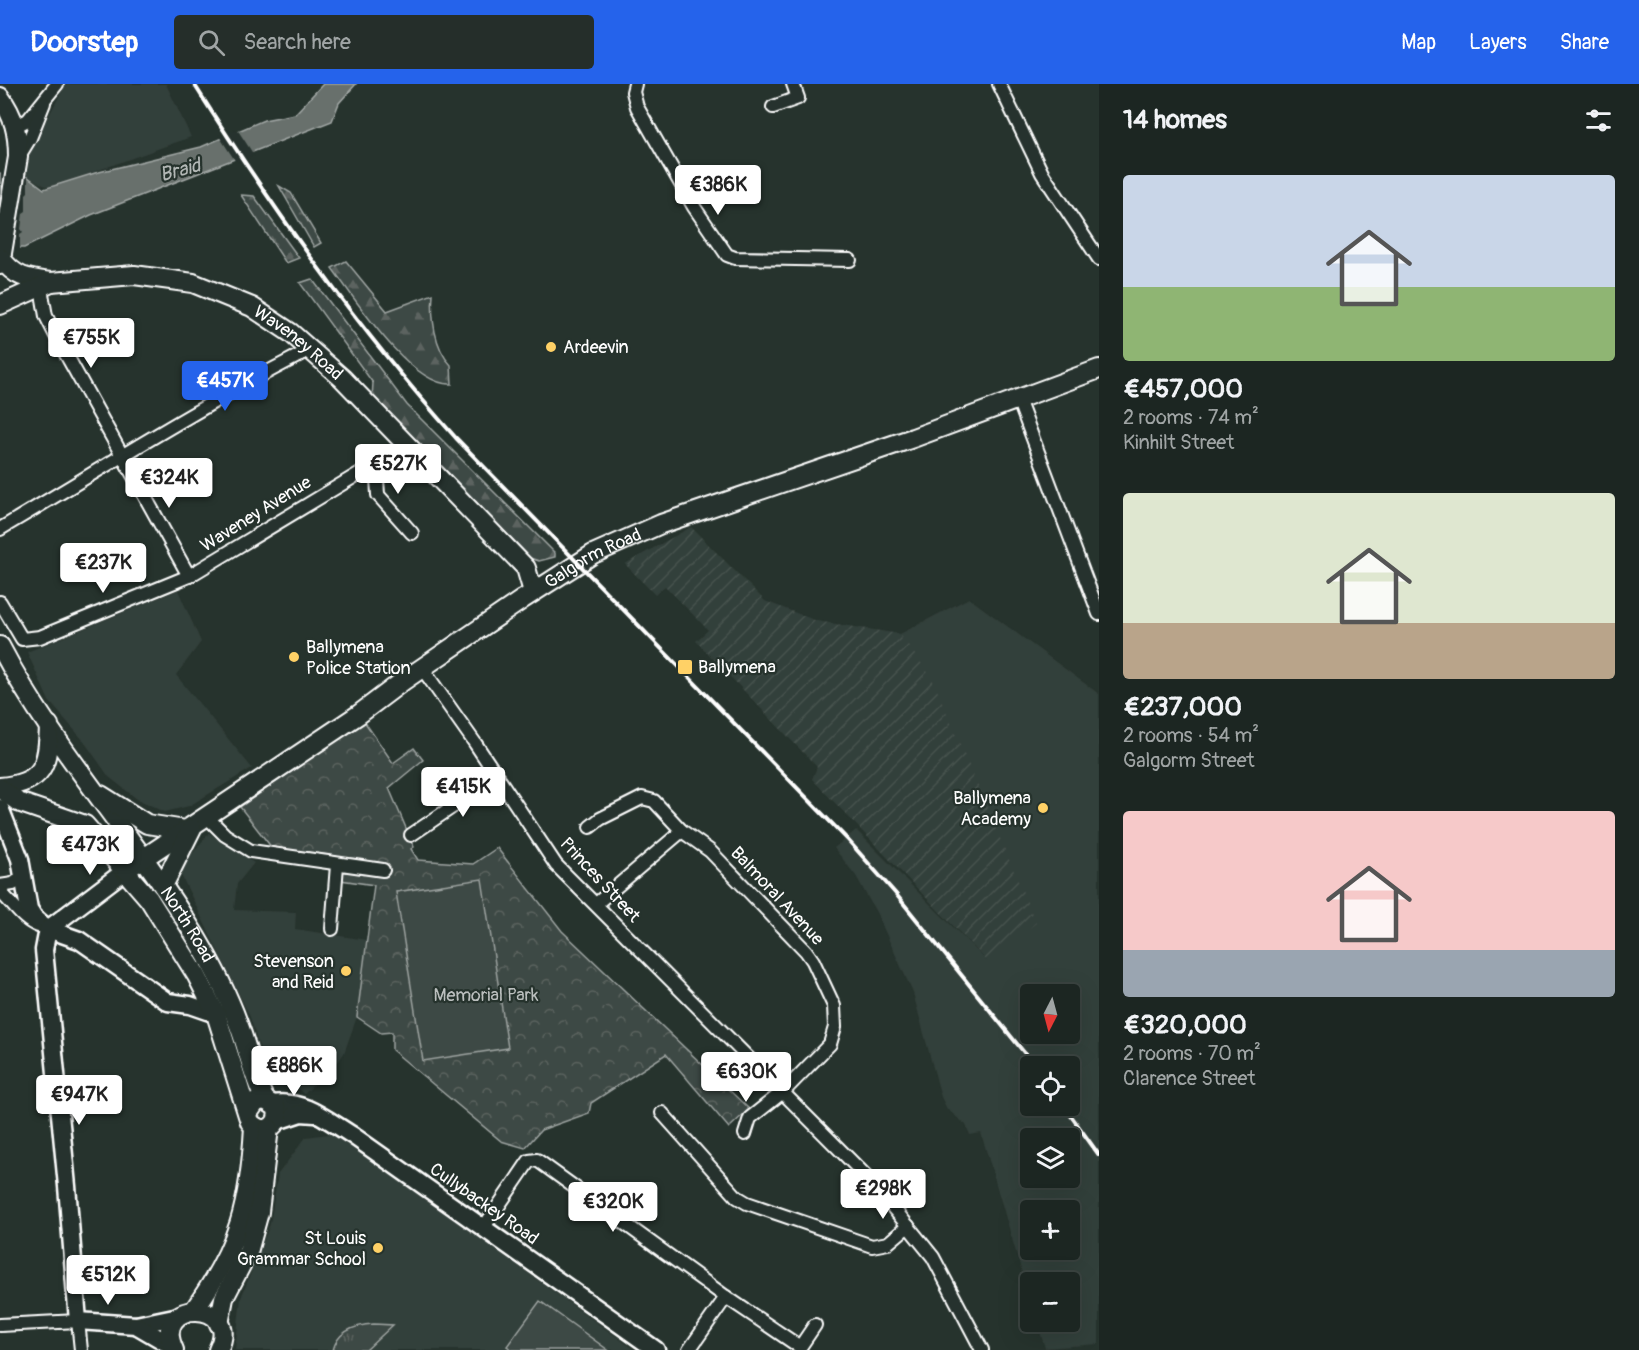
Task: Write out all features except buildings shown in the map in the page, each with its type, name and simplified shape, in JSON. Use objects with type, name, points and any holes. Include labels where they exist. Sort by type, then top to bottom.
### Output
[{"type":"main road","points":[[0,97],[16,126],[16,165],[1,258],[9,270],[19,277],[46,285]]},
{"type":"main road","name":"Waveney Road","points":[[0,304],[46,285],[134,274],[193,283],[252,307],[309,347],[526,568],[555,578]]},
{"type":"main road","name":"Galgorm Road","points":[[126,870],[358,715],[533,592],[593,554],[641,532],[1099,369]]},
{"type":"main road","name":"Waveney Road","points":[[526,568],[533,592]]},
{"type":"main road","name":"North Road","points":[[0,646],[49,725],[163,886],[210,962],[238,1023],[265,1115]]},
{"type":"main road","points":[[0,788],[22,784],[39,774],[49,752],[49,725]]},
{"type":"main road","points":[[0,788],[18,802],[85,825],[126,870],[160,914],[197,976],[224,1035],[240,1097],[265,1115]]},
{"type":"main road","points":[[94,791],[147,824],[195,824]]},
{"type":"main road","points":[[163,886],[174,860],[195,824]]},
{"type":"main road","points":[[173,1349],[171,1329],[187,1313],[231,1250],[242,1220],[265,1115]]},
{"type":"main road","points":[[218,1350],[222,1336],[219,1324],[224,1298],[248,1252],[259,1212],[265,1115]]},
{"type":"main road","points":[[187,1313],[209,1313],[219,1324]]},
{"type":"street","points":[[16,126],[28,120],[57,84]]},
{"type":"street","points":[[635,84],[633,92],[637,107],[694,207],[726,255],[735,258],[850,260]]},
{"type":"street","points":[[773,108],[798,98],[793,84]]},
{"type":"street","points":[[999,84],[1042,173],[1099,259]]},
{"type":"street","points":[[16,165],[44,103]]},
{"type":"street","points":[[46,285],[46,316],[189,576]]},
{"type":"street","points":[[0,529],[124,456],[166,427],[300,355],[309,347]]},
{"type":"street","points":[[1018,399],[1099,614]]},
{"type":"street","name":"Waveney Avenue","points":[[0,602],[22,639],[40,637],[189,576],[376,461],[405,446]]},
{"type":"street","points":[[376,461],[378,495],[412,533]]},
{"type":"street","name":"Princes Street","points":[[422,668],[498,776],[556,865],[784,1091],[873,1183],[933,1257],[982,1350]]},
{"type":"street","points":[[411,835],[498,776]]},
{"type":"street","name":"Balmoral Avenue","points":[[590,827],[600,819],[642,798],[654,801],[682,831],[710,851],[807,951],[832,1000],[836,1024],[830,1044],[784,1091],[750,1119],[745,1134]]},
{"type":"street","points":[[0,808],[20,859],[29,909],[48,929]]},
{"type":"street","points":[[195,824],[225,835],[251,851],[383,870]]},
{"type":"street","points":[[596,904],[682,831]]},
{"type":"street","points":[[332,929],[338,864]]},
{"type":"street","points":[[81,1350],[68,1186],[44,960],[48,929],[126,870]]},
{"type":"street","points":[[0,886],[13,884],[23,877]]},
{"type":"street","points":[[0,892],[14,903],[25,919],[79,940],[168,1002],[190,1005],[216,1014]]},
{"type":"street","name":"Cullybackey Road","points":[[265,1115],[288,1101],[352,1135],[656,1350]]},
{"type":"street","points":[[662,1113],[726,1187],[747,1203],[872,1246],[888,1243],[908,1226]]},
{"type":"street","points":[[484,1227],[529,1162],[536,1160],[726,1297],[800,1347],[815,1325]]},
{"type":"street","points":[[689,1350],[726,1297]]},
{"type":"street","points":[[0,1325],[78,1321],[136,1325],[187,1313]]},
{"type":"street","points":[[136,1325],[173,1349]]},
{"type":"shaded area","points":[[66,84],[166,84],[191,137],[49,188],[25,175],[30,150]]},
{"type":"shaded area","points":[[691,527],[765,601],[817,621],[900,634],[932,678],[1036,923],[987,961],[812,779],[817,767],[696,641],[708,630],[665,586],[655,595],[625,564]]},
{"type":"shaded area","points":[[178,590],[201,642],[176,675],[252,768],[189,806],[165,812],[137,799],[109,777],[83,740],[49,701],[27,652]]},
{"type":"shaded area","points":[[969,598],[1099,694],[1099,1344],[1045,1348],[1040,1332],[1080,1332],[1080,1272],[1022,1272],[981,1133],[970,1135],[966,1125],[947,1109],[941,1097],[913,993],[877,914],[856,876],[834,848],[856,830],[987,961],[900,634]]},
{"type":"shaded area","points":[[209,833],[254,863],[237,884],[234,910],[296,912],[295,929],[367,940],[357,1017],[344,1053],[338,1062],[332,1060],[314,1085],[304,1094],[263,1060],[250,1017],[181,875],[182,866]]},
{"type":"shaded area","name":"St Louis Grammar School","points":[[336,1133],[635,1350],[235,1350],[241,1298],[270,1224],[278,1174],[306,1137]]},
{"type":"green space","points":[[279,186],[291,193],[321,243],[314,247]]},
{"type":"green space","points":[[241,195],[254,196],[299,258],[286,263]]},
{"type":"green space","points":[[346,261],[387,311],[433,294],[437,341],[451,365],[452,384],[436,381],[419,372],[385,339],[332,268]]},
{"type":"green space","points":[[312,279],[407,405],[555,553],[555,557],[539,561],[530,558],[437,461],[411,439],[372,399],[373,383],[300,283]]},
{"type":"green space","name":"Memorial Park","points":[[364,721],[393,763],[414,748],[423,760],[389,788],[414,847],[411,849],[418,860],[473,864],[497,848],[562,931],[749,1109],[729,1128],[666,1054],[591,1103],[589,1113],[541,1130],[525,1148],[501,1141],[392,1050],[392,1032],[381,1033],[357,1017],[374,885],[334,879],[336,856],[272,848],[240,807]]},
{"type":"green space","points":[[482,879],[508,1048],[423,1061],[396,892]]},
{"type":"green space","points":[[540,1301],[608,1350],[512,1350],[507,1346]]},
{"type":"green space","points":[[374,1324],[393,1325],[366,1350],[333,1350],[335,1343],[343,1333]]},
{"type":"water","name":"Braid","points":[[323,84],[356,84],[339,103],[332,121],[91,215],[24,248],[0,248],[0,173],[28,177],[44,189],[95,173],[201,147],[264,120],[295,114]]},
{"type":"pier","points":[[237,129],[254,155],[236,162],[219,136]]},
{"type":"pier","points":[[1,171],[28,177],[26,211],[23,213],[21,229],[23,232],[20,234],[18,251],[0,251]]},
{"type":"railway","points":[[194,84],[254,177],[350,311],[384,354],[456,438],[847,839],[895,893],[1027,1056]]},
{"type":"railway","points":[[1071,1116],[1099,1155]]},
{"type":"place","name":"Ardeevin","points":[[551,347]]},
{"type":"place","name":"Ballymena Police Station","points":[[294,657]]},
{"type":"place","name":"Ballymena","points":[[685,667]]},
{"type":"place","name":"Ballymena Academy","points":[[1043,808]]},
{"type":"place","name":"Stevenson and Reid","points":[[346,971]]},
{"type":"place","name":"St Louis Grammar School","points":[[378,1248]]}]
